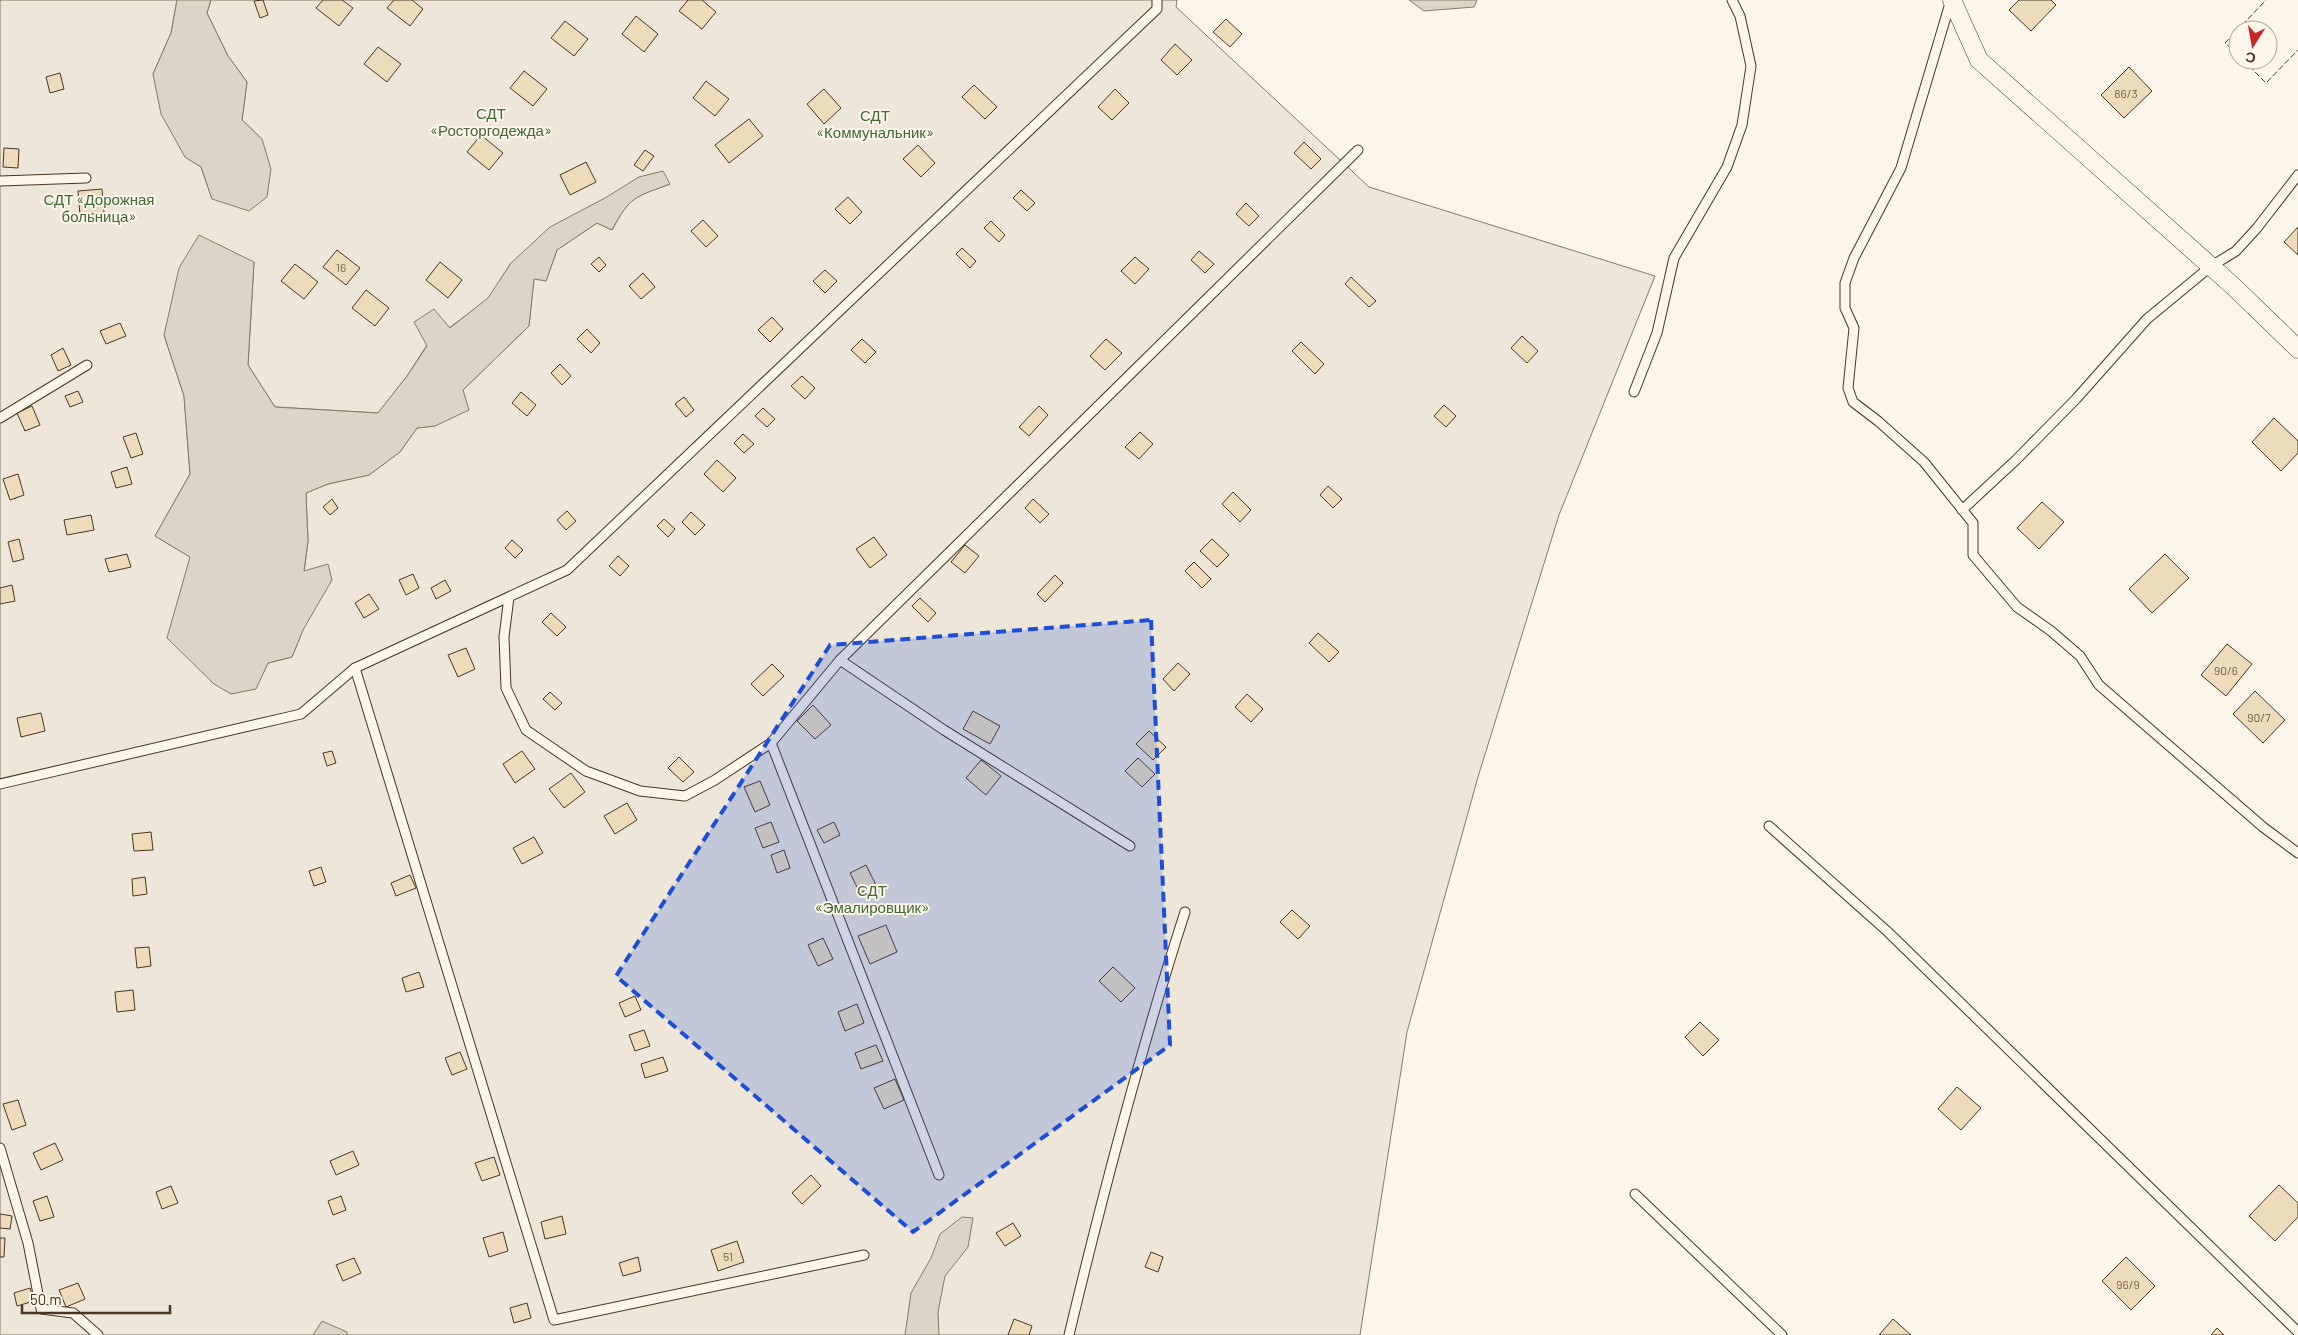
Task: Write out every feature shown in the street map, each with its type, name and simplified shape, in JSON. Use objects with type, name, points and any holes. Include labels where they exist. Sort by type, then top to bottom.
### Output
[{"type":"street","points":[[1952,0],[1979,60],[2233,286],[2298,349]]},
{"type":"lane","points":[[0,784],[301,714],[355,668],[567,570],[1157,9],[1157,0]]},
{"type":"lane","points":[[1634,392],[1657,333],[1674,258],[1727,167],[1742,125],[1751,66],[1740,16],[1732,0]]},
{"type":"lane","points":[[1952,0],[1901,168],[1854,258],[1845,283],[1845,308],[1854,328],[1848,388],[1854,402],[1924,462],[1973,523],[1973,555],[2017,607],[2051,631],[2080,656],[2099,685],[2126,709],[2263,827],[2298,853]]},
{"type":"lane","points":[[509,597],[504,637],[506,688],[526,730],[586,771],[640,792],[685,796],[715,780],[771,743],[840,660],[1358,150]]},
{"type":"lane","points":[[1962,510],[2016,460],[2069,406],[2147,319],[2210,267],[2236,251],[2257,228],[2298,175]]},
{"type":"lane","points":[[0,181],[86,178]]},
{"type":"lane","points":[[0,418],[87,365]]},
{"type":"lane","points":[[840,660],[944,730],[1130,846]]},
{"type":"lane","points":[[355,668],[554,1320],[864,1255]]},
{"type":"lane","points":[[771,743],[939,1175]]},
{"type":"lane","points":[[1769,826],[1888,932],[2298,1332]]},
{"type":"lane","points":[[1069,1335],[1104,1188],[1160,989],[1185,912]]},
{"type":"lane","points":[[0,1148],[28,1243],[41,1309],[73,1313],[98,1335]]},
{"type":"lane","points":[[1635,1194],[1782,1335]]},
{"type":"highlighted area","points":[[1151,620],[1170,1045],[913,1232],[616,976],[830,645]]},
{"type":"green space","name":"СДТ «Эмалировщик»","points":[[0,0],[177,0],[171,33],[153,74],[185,157],[201,167],[212,199],[262,139],[242,120],[247,82],[228,56],[207,13],[211,0],[1177,0],[1176,7],[1369,187],[1655,276],[1559,515],[1478,777],[1407,1032],[1360,1335],[0,1335]],"holes":[[[639,177],[670,184],[635,199],[624,210],[612,230],[597,223],[557,250],[546,281],[534,278],[529,326],[463,390],[435,426],[417,428],[400,452],[369,475],[328,484],[306,493],[308,541],[304,572],[303,630],[292,657],[268,663],[255,689],[190,557],[155,536],[190,474],[184,396],[164,335],[254,262],[248,365],[275,407],[378,413],[407,376],[427,345],[415,322],[449,328],[489,298],[511,263]]]},
{"type":"shaded area","points":[[177,0],[211,0],[207,13],[228,56],[247,82],[242,120],[262,139],[271,169],[267,197],[249,211],[212,199],[201,167],[185,157],[161,114],[153,74],[171,33]]},
{"type":"shaded area","points":[[1409,0],[1477,0],[1474,7],[1424,11]]},
{"type":"shaded area","points":[[663,171],[670,184],[635,199],[624,210],[612,230],[597,223],[557,250],[546,281],[534,279],[529,326],[463,390],[469,410],[435,426],[417,428],[400,452],[369,475],[328,484],[306,493],[308,541],[304,571],[328,564],[332,580],[303,630],[292,657],[268,663],[256,689],[231,694],[214,684],[167,638],[190,557],[155,536],[190,474],[184,396],[164,335],[179,268],[199,235],[254,262],[248,365],[275,407],[378,413],[407,376],[427,346],[414,322],[434,309],[450,328],[488,298],[511,263],[550,227],[605,198],[639,177]]},
{"type":"shaded area","points":[[962,1217],[973,1218],[968,1247],[945,1276],[938,1312],[939,1335],[905,1335],[911,1293],[931,1258],[940,1234]]},
{"type":"shaded area","points":[[322,1321],[347,1332],[347,1335],[313,1335]]},
{"type":"building","points":[[263,0],[268,15],[260,18],[254,1]]},
{"type":"building","points":[[323,0],[342,0],[353,8],[339,26],[316,8]]},
{"type":"building","points":[[394,0],[412,0],[423,9],[410,26],[387,8]]},
{"type":"building","points":[[688,0],[702,0],[716,12],[702,29],[679,11]]},
{"type":"building","points":[[2019,0],[2051,0],[2056,5],[2031,31],[2009,10]]},
{"type":"building","points":[[636,16],[658,34],[644,52],[622,34]]},
{"type":"building","points":[[1226,19],[1242,34],[1230,47],[1213,32]]},
{"type":"building","points":[[565,21],[588,39],[574,56],[551,38]]},
{"type":"building","points":[[1175,44],[1192,60],[1177,75],[1161,60]]},
{"type":"building","points":[[378,47],[401,64],[387,82],[364,64]]},
{"type":"building","points":[[2129,67],[2152,91],[2124,118],[2101,95]]},
{"type":"building","points":[[524,71],[547,89],[533,106],[510,88]]},
{"type":"building","points":[[60,73],[64,89],[50,93],[46,77]]},
{"type":"building","points":[[706,81],[729,99],[715,116],[693,98]]},
{"type":"building","points":[[974,85],[997,107],[985,119],[962,97]]},
{"type":"building","points":[[824,89],[841,108],[824,124],[807,104]]},
{"type":"building","points":[[1115,89],[1129,103],[1112,120],[1098,107]]},
{"type":"building","points":[[749,119],[763,136],[729,163],[715,145]]},
{"type":"building","points":[[481,135],[503,153],[489,170],[467,152]]},
{"type":"building","points":[[1304,142],[1321,159],[1311,169],[1294,153]]},
{"type":"building","points":[[918,145],[935,163],[921,177],[903,159]]},
{"type":"building","points":[[4,148],[19,149],[18,168],[3,167]]},
{"type":"building","points":[[645,150],[654,156],[643,171],[634,165]]},
{"type":"building","points":[[586,162],[596,182],[570,195],[560,175]]},
{"type":"building","points":[[102,189],[104,213],[80,215],[78,191]]},
{"type":"building","points":[[1021,190],[1035,203],[1027,211],[1013,198]]},
{"type":"building","points":[[848,197],[862,212],[850,224],[835,209]]},
{"type":"building","points":[[1246,203],[1259,216],[1249,226],[1236,214]]},
{"type":"building","points":[[703,220],[718,236],[706,247],[691,231]]},
{"type":"building","points":[[991,221],[1005,235],[999,242],[984,228]]},
{"type":"building","points":[[2298,227],[2298,255],[2284,242]]},
{"type":"building","points":[[962,248],[976,261],[970,268],[956,254]]},
{"type":"building","points":[[337,250],[360,268],[346,285],[323,267]]},
{"type":"building","points":[[1199,251],[1214,264],[1205,273],[1191,260]]},
{"type":"building","points":[[599,257],[606,265],[599,272],[591,264]]},
{"type":"building","points":[[1135,257],[1149,269],[1135,284],[1121,271]]},
{"type":"building","points":[[440,262],[462,280],[448,298],[426,280]]},
{"type":"building","points":[[295,264],[318,282],[304,299],[281,281]]},
{"type":"building","points":[[825,270],[837,281],[825,293],[813,281]]},
{"type":"building","points":[[643,273],[655,287],[641,299],[629,286]]},
{"type":"building","points":[[1351,277],[1376,301],[1369,307],[1345,284]]},
{"type":"building","points":[[366,290],[389,308],[375,326],[352,308]]},
{"type":"building","points":[[772,317],[783,329],[770,342],[758,330]]},
{"type":"building","points":[[120,323],[126,336],[106,344],[100,331]]},
{"type":"building","points":[[587,329],[600,343],[591,353],[577,339]]},
{"type":"building","points":[[1522,336],[1538,351],[1527,363],[1511,348]]},
{"type":"building","points":[[862,339],[876,352],[865,363],[851,350]]},
{"type":"building","points":[[1106,339],[1122,353],[1105,370],[1090,356]]},
{"type":"building","points":[[1301,342],[1324,364],[1315,374],[1292,351]]},
{"type":"building","points":[[63,348],[71,365],[58,371],[51,355]]},
{"type":"building","points":[[560,364],[571,376],[562,385],[551,373]]},
{"type":"building","points":[[802,376],[815,388],[805,399],[791,386]]},
{"type":"building","points":[[78,391],[83,402],[70,407],[65,396]]},
{"type":"building","points":[[521,392],[536,405],[527,416],[512,403]]},
{"type":"building","points":[[684,397],[694,410],[686,417],[675,404]]},
{"type":"building","points":[[1444,405],[1456,416],[1446,427],[1434,416]]},
{"type":"building","points":[[32,406],[40,425],[25,431],[17,413]]},
{"type":"building","points":[[1039,406],[1048,415],[1029,436],[1019,427]]},
{"type":"building","points":[[763,408],[775,419],[767,427],[755,416]]},
{"type":"building","points":[[2274,418],[2298,441],[2298,453],[2281,471],[2252,442]]},
{"type":"building","points":[[1140,432],[1153,444],[1139,459],[1125,447]]},
{"type":"building","points":[[136,433],[143,454],[131,458],[123,437]]},
{"type":"building","points":[[743,434],[754,444],[744,453],[734,443]]},
{"type":"building","points":[[717,460],[736,478],[723,492],[704,474]]},
{"type":"building","points":[[127,467],[132,484],[116,488],[111,472]]},
{"type":"building","points":[[18,474],[24,495],[10,500],[3,479]]},
{"type":"building","points":[[1328,486],[1342,499],[1333,508],[1320,495]]},
{"type":"building","points":[[1233,492],[1251,510],[1240,522],[1222,504]]},
{"type":"building","points":[[332,499],[338,508],[330,515],[323,507]]},
{"type":"building","points":[[1033,499],[1049,514],[1040,523],[1025,508]]},
{"type":"building","points":[[2042,502],[2064,522],[2039,549],[2017,528]]},
{"type":"building","points":[[567,511],[576,521],[566,530],[557,520]]},
{"type":"building","points":[[691,512],[705,525],[695,535],[682,522]]},
{"type":"building","points":[[91,515],[94,530],[67,535],[64,520]]},
{"type":"building","points":[[664,519],[675,529],[668,537],[657,526]]},
{"type":"building","points":[[874,537],[887,555],[870,568],[856,549]]},
{"type":"building","points":[[19,539],[24,559],[13,562],[8,542]]},
{"type":"building","points":[[1212,539],[1229,555],[1217,567],[1200,551]]},
{"type":"building","points":[[512,540],[523,550],[515,558],[505,548]]},
{"type":"building","points":[[965,545],[979,556],[965,573],[951,562]]},
{"type":"building","points":[[127,554],[131,567],[109,572],[105,559]]},
{"type":"building","points":[[2165,554],[2189,578],[2152,613],[2129,589]]},
{"type":"building","points":[[618,556],[629,566],[620,576],[609,566]]},
{"type":"building","points":[[1194,562],[1211,579],[1202,588],[1185,571]]},
{"type":"building","points":[[413,574],[419,588],[406,595],[399,580]]},
{"type":"building","points":[[1055,575],[1063,583],[1045,602],[1037,594]]},
{"type":"building","points":[[445,580],[451,591],[436,599],[431,588]]},
{"type":"building","points":[[12,585],[15,601],[0,604],[0,588]]},
{"type":"building","points":[[369,594],[379,609],[364,618],[355,603]]},
{"type":"building","points":[[920,598],[936,613],[928,622],[912,606]]},
{"type":"building","points":[[551,613],[566,627],[557,636],[542,622]]},
{"type":"building","points":[[1318,633],[1339,652],[1329,662],[1309,643]]},
{"type":"building","points":[[2227,644],[2252,664],[2226,696],[2201,675]]},
{"type":"building","points":[[466,648],[475,669],[458,677],[448,655]]},
{"type":"building","points":[[1178,663],[1190,674],[1174,691],[1163,679]]},
{"type":"building","points":[[772,664],[784,676],[763,696],[751,684]]},
{"type":"building","points":[[2255,691],[2285,720],[2263,743],[2233,714]]},
{"type":"building","points":[[550,692],[562,703],[555,710],[543,699]]},
{"type":"building","points":[[1247,694],[1263,709],[1251,722],[1235,707]]},
{"type":"building","points":[[813,705],[831,725],[815,739],[797,721]]},
{"type":"building","points":[[973,711],[1000,726],[990,744],[963,729]]},
{"type":"building","points":[[41,713],[45,731],[21,737],[17,718]]},
{"type":"building","points":[[1149,731],[1166,747],[1153,760],[1136,744]]},
{"type":"building","points":[[332,751],[336,763],[327,766],[323,753]]},
{"type":"building","points":[[522,751],[535,769],[515,783],[503,764]]},
{"type":"building","points":[[679,757],[694,772],[683,782],[668,768]]},
{"type":"building","points":[[1138,758],[1155,774],[1142,787],[1125,771]]},
{"type":"building","points":[[981,760],[1001,776],[986,795],[966,778]]},
{"type":"building","points":[[571,773],[585,792],[564,808],[549,789]]},
{"type":"building","points":[[760,781],[770,805],[755,812],[744,787]]},
{"type":"building","points":[[627,803],[637,820],[615,834],[604,816]]},
{"type":"building","points":[[771,822],[779,842],[763,848],[755,828]]},
{"type":"building","points":[[834,822],[840,835],[824,843],[817,830]]},
{"type":"building","points":[[151,832],[153,850],[134,851],[132,834]]},
{"type":"building","points":[[534,837],[543,853],[522,864],[513,848]]},
{"type":"building","points":[[784,850],[790,868],[777,873],[771,855]]},
{"type":"building","points":[[866,865],[876,885],[860,893],[850,873]]},
{"type":"building","points":[[321,867],[326,882],[314,886],[309,871]]},
{"type":"building","points":[[410,875],[416,888],[396,896],[391,883]]},
{"type":"building","points":[[145,877],[147,894],[133,896],[132,879]]},
{"type":"building","points":[[1292,910],[1310,926],[1298,939],[1280,922]]},
{"type":"building","points":[[886,925],[897,952],[870,964],[858,936]]},
{"type":"building","points":[[823,938],[833,959],[818,966],[808,945]]},
{"type":"building","points":[[149,947],[151,966],[137,968],[135,948]]},
{"type":"building","points":[[1113,967],[1135,988],[1121,1002],[1099,981]]},
{"type":"building","points":[[419,972],[424,987],[406,992],[402,978]]},
{"type":"building","points":[[133,990],[135,1010],[117,1012],[115,992]]},
{"type":"building","points":[[635,996],[641,1010],[625,1017],[619,1003]]},
{"type":"building","points":[[857,1004],[864,1023],[845,1031],[838,1012]]},
{"type":"building","points":[[1700,1022],[1719,1040],[1703,1056],[1685,1037]]},
{"type":"building","points":[[644,1030],[650,1046],[635,1051],[629,1035]]},
{"type":"building","points":[[876,1045],[883,1061],[861,1069],[855,1053]]},
{"type":"building","points":[[460,1052],[467,1069],[452,1075],[445,1058]]},
{"type":"building","points":[[663,1057],[668,1071],[645,1078],[641,1064]]},
{"type":"building","points":[[895,1079],[904,1100],[884,1109],[874,1088]]},
{"type":"building","points":[[1957,1087],[1981,1108],[1961,1130],[1938,1109]]},
{"type":"building","points":[[18,1100],[26,1125],[12,1130],[3,1104]]},
{"type":"building","points":[[55,1143],[63,1160],[41,1170],[33,1153]]},
{"type":"building","points":[[353,1151],[359,1165],[336,1175],[330,1161]]},
{"type":"building","points":[[494,1157],[500,1175],[482,1181],[475,1163]]},
{"type":"building","points":[[811,1175],[821,1186],[802,1204],[792,1193]]},
{"type":"building","points":[[2279,1185],[2298,1203],[2298,1217],[2275,1241],[2249,1216]]},
{"type":"building","points":[[171,1186],[178,1203],[162,1209],[156,1192]]},
{"type":"building","points":[[47,1196],[54,1217],[40,1221],[33,1201]]},
{"type":"building","points":[[341,1196],[346,1210],[333,1215],[328,1201]]},
{"type":"building","points":[[0,1214],[12,1216],[10,1229],[0,1228]]},
{"type":"building","points":[[562,1216],[566,1234],[545,1239],[541,1222]]},
{"type":"building","points":[[1013,1223],[1021,1236],[1005,1246],[996,1233]]},
{"type":"building","points":[[503,1232],[508,1251],[489,1257],[483,1238]]},
{"type":"building","points":[[0,1238],[5,1238],[4,1257],[0,1257]]},
{"type":"building","points":[[737,1241],[744,1262],[718,1271],[711,1250]]},
{"type":"building","points":[[1151,1252],[1163,1257],[1158,1272],[1145,1267]]},
{"type":"building","points":[[638,1257],[641,1271],[623,1276],[619,1263]]},
{"type":"building","points":[[2126,1257],[2155,1286],[2131,1310],[2102,1281]]},
{"type":"building","points":[[354,1258],[361,1273],[343,1281],[336,1265]]},
{"type":"building","points":[[78,1283],[85,1299],[66,1307],[59,1290]]},
{"type":"building","points":[[30,1288],[34,1301],[17,1306],[14,1293]]},
{"type":"building","points":[[527,1303],[531,1318],[514,1323],[510,1308]]},
{"type":"building","points":[[1014,1319],[1032,1326],[1029,1335],[1008,1335]]},
{"type":"building","points":[[1893,1319],[1911,1335],[1879,1335]]},
{"type":"building","points":[[2217,1328],[2224,1335],[2211,1335]]},
{"type":"fence","points":[[2247,20],[2266,0]]},
{"type":"fence","points":[[2228,40],[2225,43],[2228,46]]},
{"type":"fence","points":[[2253,70],[2266,83],[2298,50]]},
{"type":"park label","name":"СДТ «Росторгодежда»","points":[[491,122]]},
{"type":"park label","name":"СДТ «Коммунальник»","points":[[875,124]]},
{"type":"park label","name":"СДТ «Дорожная больница»","points":[[99,208]]}]
